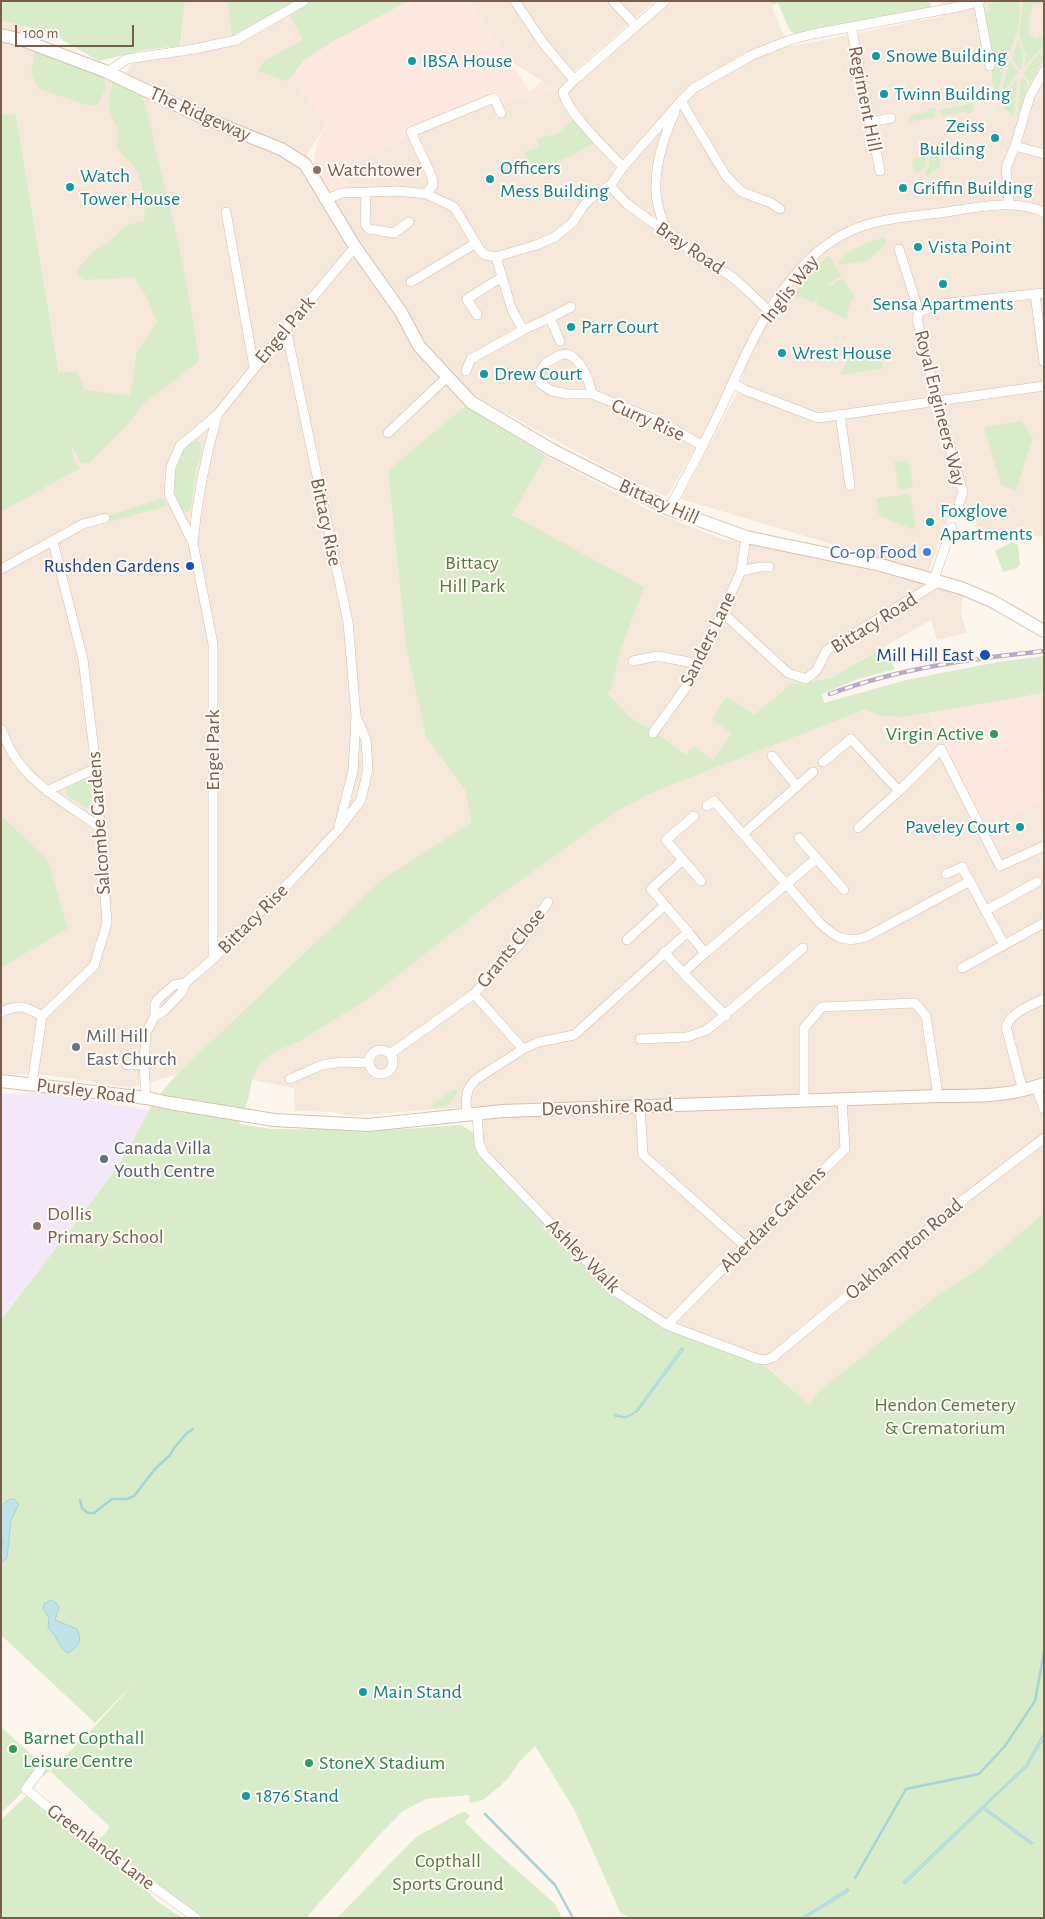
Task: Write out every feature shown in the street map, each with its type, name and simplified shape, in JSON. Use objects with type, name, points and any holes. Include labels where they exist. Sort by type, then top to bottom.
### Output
[{"type":"main road","name":"The Ridgeway","points":[[1,34],[108,72],[204,118],[281,148],[305,164],[355,247]]},
{"type":"main road","name":"Bittacy Hill","points":[[355,247],[400,312],[419,346],[471,402],[552,450],[669,510],[746,537],[880,565],[937,580],[992,601],[1044,631]]},
{"type":"main road","name":"Pursley Road","points":[[1,1081],[146,1098],[170,1103]]},
{"type":"main road","name":"Devonshire Road","points":[[170,1103],[274,1120],[368,1124],[472,1114],[640,1106],[938,1096],[992,1096],[1023,1091],[1040,1085]]},
{"type":"street","points":[[108,72],[127,59],[195,49],[236,40],[304,1]]},
{"type":"street","points":[[515,1],[539,38],[574,80]]},
{"type":"street","points":[[613,1],[636,26]]},
{"type":"street","points":[[623,168],[564,100],[563,92],[574,80],[665,1]]},
{"type":"street","points":[[327,199],[342,193],[399,191],[426,194],[454,207],[485,255],[496,257],[536,246],[554,237],[573,222],[584,205],[596,194],[610,186],[623,168],[681,101],[701,83],[752,55],[798,38],[938,6],[979,2],[990,66]]},
{"type":"street","name":"Regiment Hill","points":[[851,26],[880,171]]},
{"type":"street","points":[[1008,204],[1006,168],[1015,146],[1030,96],[1043,77]]},
{"type":"street","points":[[426,194],[433,185],[432,177],[411,132],[494,98],[501,114]]},
{"type":"street","points":[[681,101],[726,176],[742,192],[771,203],[780,209]]},
{"type":"street","points":[[666,232],[658,208],[656,190],[661,146],[681,101]]},
{"type":"street","points":[[870,122],[891,118]]},
{"type":"street","points":[[1015,146],[1044,154]]},
{"type":"street","name":"Bray Road","points":[[610,186],[627,204],[716,268],[727,272],[769,311]]},
{"type":"street","points":[[366,193],[366,224],[369,229],[394,233],[409,222]]},
{"type":"street","name":"Inglis Way","points":[[669,510],[703,446],[753,338],[769,311],[801,268],[818,251],[850,231],[869,224],[890,220],[1008,204],[1032,207],[1044,212]]},
{"type":"street","points":[[226,212],[254,367]]},
{"type":"street","points":[[411,282],[476,243]]},
{"type":"street","name":"Engel Park","points":[[213,959],[214,644],[193,543],[169,494],[171,467],[180,446],[217,416],[254,367],[355,247]]},
{"type":"street","name":"Royal Engineers Way","points":[[899,249],[919,312],[917,319],[936,400],[963,492],[959,504]]},
{"type":"street","points":[[496,257],[512,310],[523,330]]},
{"type":"street","points":[[476,315],[466,299],[502,277]]},
{"type":"street","points":[[1039,293],[1044,362]]},
{"type":"street","name":"Royal Engineers Way","points":[[919,312],[940,304],[1039,293]]},
{"type":"street","points":[[466,371],[471,359],[523,330],[571,307]]},
{"type":"street","points":[[550,318],[560,341]]},
{"type":"street","name":"Bittacy Rise","points":[[286,329],[348,622],[356,716],[353,771],[338,830]]},
{"type":"street","name":"Curry Rise","points":[[592,394],[590,384],[578,362],[568,354],[546,362],[541,370],[539,378],[541,384],[552,390],[567,394],[592,394],[661,422],[703,446]]},
{"type":"street","points":[[388,433],[447,377]]},
{"type":"street","points":[[733,383],[745,390],[818,418],[1044,386]]},
{"type":"street","points":[[840,414],[850,486]]},
{"type":"street","name":"Engel Park","points":[[193,543],[196,506],[207,452],[217,416]]},
{"type":"street","points":[[1,569],[83,524],[105,518]]},
{"type":"street","points":[[937,580],[952,528]]},
{"type":"street","name":"Sanders Lane","points":[[653,732],[684,690],[699,664],[741,571],[746,537]]},
{"type":"street","name":"Salcombe Gardens","points":[[42,1016],[94,966],[107,923],[96,768],[83,659],[53,542]]},
{"type":"street","points":[[741,571],[769,567]]},
{"type":"street","name":"Bittacy Road","points":[[722,612],[788,673],[806,679],[816,671],[827,650],[937,580]]},
{"type":"street","points":[[633,661],[656,656],[699,664]]},
{"type":"street","name":"Bittacy Rise","points":[[146,1098],[144,1064],[146,1033],[155,1016],[164,1011],[182,992],[185,983],[213,959],[292,881],[338,830],[361,800],[368,769],[366,740],[356,716]]},
{"type":"street","points":[[1,729],[12,754],[25,771],[47,791],[100,827]]},
{"type":"street","points":[[823,762],[851,739],[899,791]]},
{"type":"street","points":[[858,828],[941,749],[1000,866],[1044,846]]},
{"type":"street","points":[[772,756],[797,786]]},
{"type":"street","points":[[47,791],[96,768]]},
{"type":"street","points":[[743,834],[813,772]]},
{"type":"street","points":[[707,806],[714,801],[829,932],[840,938],[853,940],[866,937],[970,881]]},
{"type":"street","points":[[694,816],[666,840],[701,881]]},
{"type":"street","points":[[799,838],[844,890]]},
{"type":"street","points":[[683,972],[817,858]]},
{"type":"street","points":[[683,860],[651,889],[705,953]]},
{"type":"street","points":[[946,874],[962,867],[1004,945]]},
{"type":"street","points":[[986,912],[1036,882]]},
{"type":"street","name":"Grants Close","points":[[390,1054],[474,994],[520,944],[548,902]]},
{"type":"street","points":[[627,940],[665,905]]},
{"type":"street","points":[[962,968],[1044,923]]},
{"type":"street","name":"Ashley Walk","points":[[688,932],[574,1035],[539,1042],[523,1049],[475,1080],[470,1086],[466,1101],[472,1114],[483,1153],[616,1292],[667,1325],[765,1360]]},
{"type":"street","points":[[640,1039],[687,1037],[707,1030],[726,1016],[803,948]]},
{"type":"street","points":[[664,952],[726,1016]]},
{"type":"street","name":"Grants Close","points":[[474,994],[523,1049]]},
{"type":"street","points":[[1023,1091],[1006,1027],[1008,1021],[1014,1015],[1044,999]]},
{"type":"street","points":[[804,1101],[804,1028],[822,1007],[915,1003],[926,1016],[938,1096]]},
{"type":"street","points":[[1,1012],[15,1006],[26,1007],[42,1016],[32,1084]]},
{"type":"street","points":[[376,1051],[385,1051],[390,1054],[392,1065],[385,1073],[378,1073],[374,1071],[369,1063],[371,1055],[376,1051]]},
{"type":"street","points":[[290,1079],[322,1065],[342,1062],[369,1063]]},
{"type":"street","points":[[127,1065],[144,1064]]},
{"type":"street","points":[[1040,1085],[1044,1109]]},
{"type":"street","name":"Aberdare Gardens","points":[[667,1325],[845,1149],[842,1100]]},
{"type":"street","points":[[640,1106],[643,1155],[745,1246]]},
{"type":"street","name":"Oakhampton Road","points":[[765,1360],[773,1357],[963,1200],[1044,1138]]},
{"type":"street","name":"Greenlands Lane","points":[[41,1769],[26,1789],[83,1836],[196,1918]]},
{"type":"shaded area","points":[[1,1],[21,1],[25,41],[17,47],[79,63],[98,76],[120,80],[141,98],[148,84],[126,73],[132,63],[180,55],[185,1],[227,1],[234,42],[289,14],[310,52],[326,125],[304,159],[342,193],[355,164],[445,116],[557,90],[510,61],[470,1],[655,1],[573,73],[559,89],[576,82],[670,1],[770,1],[788,47],[943,16],[941,1],[1044,1],[1044,537],[977,531],[976,519],[949,516],[928,573],[681,499],[738,391],[752,342],[733,383],[667,497],[614,472],[478,398],[471,402],[449,380],[465,406],[388,470],[406,647],[426,737],[465,792],[471,822],[380,881],[177,1074],[131,1088],[47,1075],[1,1074],[1,968],[68,927],[48,860],[1,815],[1,512],[81,468],[74,461],[16,115],[1,114]]},
{"type":"shaded area","points":[[401,1],[470,1],[530,91],[542,81],[557,90],[445,116],[355,164],[342,193],[327,199],[312,173],[317,142],[326,125],[285,68]]},
{"type":"shaded area","points":[[546,456],[649,510],[724,540],[754,543],[939,585],[963,595],[961,614],[967,633],[937,640],[931,620],[830,678],[789,684],[782,692],[754,714],[712,720],[733,733],[713,760],[687,754],[657,733],[630,718],[607,693],[611,688],[621,648],[512,515]]},
{"type":"shaded area","points":[[1044,693],[1044,799],[986,829],[928,712]]},
{"type":"shaded area","points":[[864,710],[881,716],[903,717],[928,712],[986,828],[1044,799],[1044,1213],[978,1269],[940,1293],[818,1392],[810,1405],[770,1369],[669,1322],[616,1292],[493,1161],[483,1143],[480,1106],[348,1116],[333,1112],[295,1111],[294,1088],[252,1080],[259,1064],[273,1053],[298,1042],[367,1000],[496,898],[617,811],[656,791]]},
{"type":"shaded area","name":"Dollis Primary School","points":[[46,1093],[149,1110],[113,1173],[1,1319],[1,1094]]},
{"type":"green space","points":[[1,1],[185,1],[180,46],[145,50],[99,61],[50,33],[1,20]]},
{"type":"green space","points":[[227,1],[297,1],[232,36]]},
{"type":"green space","points":[[310,1],[408,1],[332,42],[303,61],[294,74],[285,81],[258,71],[264,61],[303,40],[289,14]]},
{"type":"green space","points":[[770,1],[931,1],[930,9],[846,23],[795,34],[790,31],[778,3],[772,5]]},
{"type":"green space","points":[[998,1],[1019,1],[1020,7],[1018,27],[1012,46],[1009,52],[999,54],[991,50],[985,13],[990,11],[988,5]]},
{"type":"green space","points":[[1023,1],[1044,1],[1044,4],[1033,4],[1028,22],[1031,37],[1038,39],[1039,36],[1044,37],[1044,48],[1037,52],[1024,68],[1026,54],[1019,35]]},
{"type":"green space","points":[[1018,40],[1023,54],[1022,68],[1020,70],[1012,60]]},
{"type":"green space","points":[[1044,51],[1044,58],[1030,83],[1024,75],[1032,61]]},
{"type":"green space","points":[[35,52],[43,52],[103,74],[106,88],[97,106],[83,104],[39,89],[31,74]]},
{"type":"green space","points":[[1000,57],[1005,60],[997,98],[992,82],[992,59]]},
{"type":"green space","points":[[1009,62],[1018,72],[1000,97]]},
{"type":"green space","points":[[1022,77],[1028,85],[1017,119],[1021,80]]},
{"type":"green space","points":[[1017,78],[1014,116],[1003,106],[1003,97]]},
{"type":"green space","points":[[113,82],[142,96],[145,104],[182,261],[199,361],[142,405],[128,424],[89,463],[81,463],[71,444],[74,461],[81,468],[1,512],[1,114],[16,115],[59,374],[60,372],[76,372],[84,390],[130,396],[137,352],[157,322],[145,294],[134,277],[84,280],[76,274],[80,266],[94,251],[107,244],[125,226],[144,221],[145,207],[140,180],[134,167],[116,145],[118,132],[110,107],[110,94]]},
{"type":"green space","points":[[968,102],[973,105],[973,110],[969,114],[966,112],[943,116],[938,110],[966,105]]},
{"type":"green space","points":[[934,108],[936,110],[934,118],[907,122],[914,114],[926,112],[928,109]]},
{"type":"green space","points":[[572,120],[595,143],[542,171],[540,169],[534,172],[524,153],[539,146],[536,140],[544,136],[556,135]]},
{"type":"green space","points":[[938,155],[941,168],[931,171],[931,175],[926,176],[925,172],[929,167],[929,156]]},
{"type":"green space","points":[[925,156],[926,167],[917,173],[912,165],[914,159]]},
{"type":"green space","points":[[885,237],[886,244],[867,261],[840,265],[838,261],[854,249]]},
{"type":"green space","points":[[829,255],[841,276],[830,283],[828,281],[826,283],[831,286],[842,278],[855,298],[850,302],[846,319],[816,304],[818,298],[813,303],[800,296],[797,299],[794,294],[810,272]]},
{"type":"green space","points":[[878,349],[883,368],[840,375],[850,355]]},
{"type":"green space","points":[[465,406],[546,456],[512,515],[644,587],[621,648],[611,689],[607,693],[631,718],[654,731],[686,754],[694,746],[713,760],[732,733],[712,720],[726,697],[754,714],[782,692],[789,684],[830,678],[883,648],[895,669],[858,679],[822,694],[824,703],[906,680],[998,662],[1044,656],[1044,693],[903,717],[881,716],[864,710],[656,791],[617,811],[496,898],[367,1000],[298,1042],[273,1053],[259,1064],[252,1080],[248,1100],[239,1124],[271,1129],[389,1130],[461,1125],[474,1133],[480,1157],[616,1292],[665,1328],[743,1355],[769,1369],[810,1405],[818,1392],[940,1293],[978,1269],[1044,1213],[1044,1918],[628,1918],[627,1915],[621,1914],[574,1809],[535,1746],[520,1761],[509,1777],[483,1800],[470,1803],[469,1795],[426,1799],[403,1811],[380,1834],[306,1918],[201,1918],[98,1841],[110,1827],[50,1771],[97,1724],[136,1681],[95,1723],[1,1635],[1,1320],[119,1165],[154,1101],[177,1074],[380,881],[471,822],[465,791],[426,737],[406,647],[388,470]]},
{"type":"green space","points":[[1021,421],[1033,438],[1016,490],[1001,485],[984,427]]},
{"type":"green space","points":[[194,440],[200,442],[201,451],[195,474],[191,507],[186,512],[181,509],[177,502],[173,486],[175,468],[182,451]]},
{"type":"green space","points":[[904,460],[909,464],[913,485],[911,488],[899,490],[894,462]]},
{"type":"green space","points":[[910,494],[916,528],[911,529],[879,515],[876,498]]},
{"type":"green space","points":[[164,498],[167,506],[109,522],[107,516]]},
{"type":"green space","points":[[1012,542],[1018,545],[1020,565],[1017,568],[1003,572],[995,551]]},
{"type":"green space","points":[[85,780],[91,784],[91,805],[86,808],[66,795],[67,787]]},
{"type":"green space","points":[[1,815],[48,860],[68,928],[1,968]]},
{"type":"green space","points":[[453,1090],[458,1090],[451,1103],[431,1108],[433,1104]]},
{"type":"green space","name":"Barnet Copthall Leisure Centre","points":[[1,1727],[50,1771],[30,1785],[1,1813]]},
{"type":"green space","points":[[27,1795],[109,1854],[158,1902],[183,1918],[1,1918],[1,1820]]},
{"type":"green space","name":"Copthall Sports Ground","points":[[462,1812],[470,1816],[465,1822],[555,1904],[562,1918],[337,1918],[416,1837]]},
{"type":"water","points":[[682,1348],[684,1349],[638,1411],[626,1418],[614,1416],[615,1414],[625,1417],[634,1413]]},
{"type":"water","points":[[14,1499],[19,1504],[11,1520],[7,1558],[1,1563],[1,1545],[3,1543],[1,1534],[1,1506],[8,1500]]},
{"type":"water","points":[[52,1600],[59,1608],[55,1620],[77,1629],[79,1633],[80,1637],[77,1646],[67,1653],[48,1628],[49,1618],[43,1608],[44,1604]]},
{"type":"water","points":[[1044,1733],[1044,1738],[1027,1767],[984,1807],[1033,1843],[1031,1844],[983,1809],[905,1884],[903,1882],[1025,1766]]},
{"type":"water","points":[[848,1889],[849,1891],[802,1918]]},
{"type":"waterway","points":[[80,1500],[82,1508],[88,1513],[94,1513],[112,1499],[127,1499],[134,1496],[155,1469],[170,1455],[186,1434],[193,1429]]},
{"type":"waterway","points":[[855,1878],[906,1789],[979,1774],[1005,1746],[1035,1701],[1044,1652]]},
{"type":"waterway","points":[[485,1814],[555,1885],[573,1918]]},
{"type":"railway","points":[[830,694],[882,677],[909,671],[962,661],[1044,651]]},
{"type":"place","name":"Snowe Building","points":[[876,56]]},
{"type":"place","name":"IBSA House","points":[[412,61]]},
{"type":"place","name":"Twinn Building","points":[[884,94]]},
{"type":"place","name":"Zeiss Building","points":[[995,138]]},
{"type":"place","name":"Watchtower","points":[[317,170]]},
{"type":"place","name":"Officers Mess Building","points":[[490,179]]},
{"type":"place","name":"Watch Tower House","points":[[70,187]]},
{"type":"place","name":"Griffin Building","points":[[903,188]]},
{"type":"place","name":"Vista Point","points":[[918,247]]},
{"type":"place","name":"Sensa Apartments","points":[[943,284]]},
{"type":"place","name":"Parr Court","points":[[571,327]]},
{"type":"place","name":"Wrest House","points":[[782,353]]},
{"type":"place","name":"Drew Court","points":[[484,374]]},
{"type":"place","name":"Foxglove Apartments","points":[[930,522]]},
{"type":"place","name":"Co-op Food","points":[[927,552]]},
{"type":"place","name":"Rushden Gardens","points":[[190,566]]},
{"type":"place","name":"Mill Hill East","points":[[985,655]]},
{"type":"place","name":"Virgin Active","points":[[994,734]]},
{"type":"place","name":"Paveley Court","points":[[1020,827]]},
{"type":"place","name":"Mill Hill East Church","points":[[76,1047]]},
{"type":"place","name":"Canada Villa Youth Centre","points":[[104,1159]]},
{"type":"place","name":"Dollis Primary School","points":[[37,1226]]},
{"type":"place","name":"Main Stand","points":[[363,1692]]},
{"type":"place","name":"Barnet Copthall Leisure Centre","points":[[13,1749]]},
{"type":"place","name":"StoneX Stadium","points":[[309,1763]]},
{"type":"place","name":"1876 Stand","points":[[246,1796]]},
{"type":"park label","name":"Bittacy Hill Park","points":[[472,574]]},
{"type":"park label","name":"Hendon Cemetery & Crematorium","points":[[945,1416]]}]
